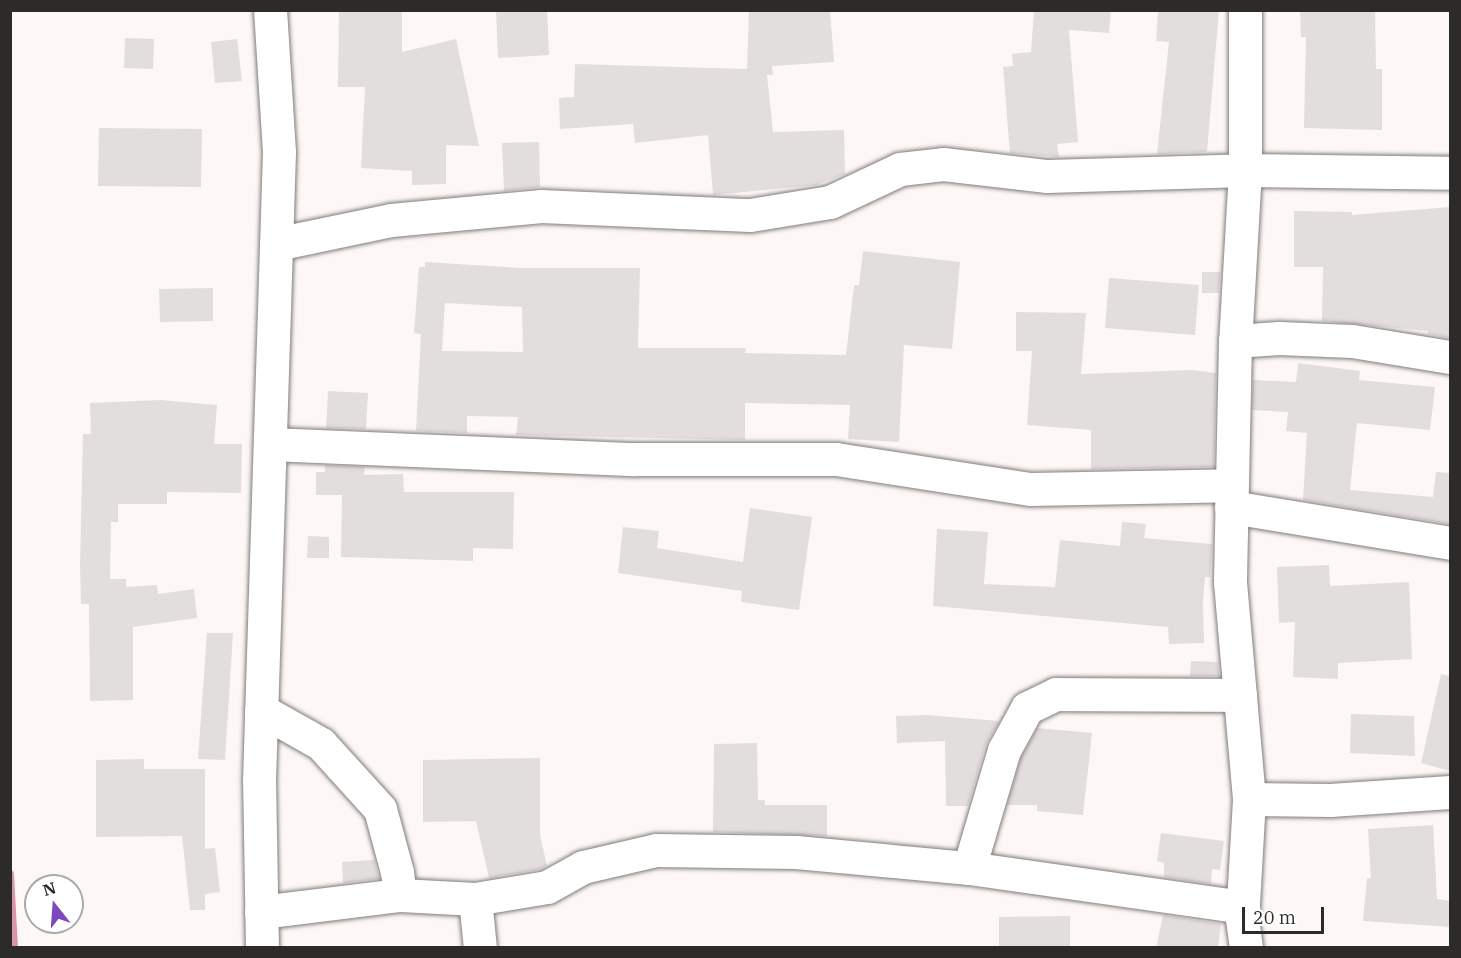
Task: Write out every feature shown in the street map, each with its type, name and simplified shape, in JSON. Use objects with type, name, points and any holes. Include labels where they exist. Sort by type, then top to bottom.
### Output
[{"type":"street","points":[[262,948],[261,710],[279,152],[270,10]]},
{"type":"street","points":[[1245,10],[1245,170],[1235,341],[1230,582],[1249,799],[1243,907],[1246,948]]},
{"type":"street","points":[[276,244],[391,220],[541,206],[750,215],[830,202],[900,169],[943,164],[1047,176],[1245,170],[1450,173]]},
{"type":"street","points":[[1235,341],[1279,338],[1352,341],[1450,357]]},
{"type":"street","points":[[270,444],[635,459],[836,459],[1030,489],[1231,496],[1450,543]]},
{"type":"street","points":[[969,868],[1004,750],[1027,708],[1056,694],[1240,695]]},
{"type":"street","points":[[261,710],[321,744],[380,809],[398,872],[400,895]]},
{"type":"street","points":[[1249,799],[1330,800],[1450,792]]},
{"type":"street","points":[[261,912],[400,895],[475,899],[547,887],[582,867],[656,850],[796,852],[969,868],[1243,907]]},
{"type":"street","points":[[475,899],[480,948]]},
{"type":"building","points":[[339,10],[402,10],[402,52],[456,39],[479,146],[446,145],[446,184],[412,185],[412,171],[361,168],[365,87],[338,87]]},
{"type":"building","points":[[496,10],[547,10],[549,55],[498,58]]},
{"type":"building","points":[[749,10],[830,10],[834,62],[772,66],[773,75],[767,75],[773,132],[844,130],[845,174],[816,185],[713,195],[708,135],[635,143],[633,124],[560,129],[559,98],[574,97],[575,64],[747,69]]},
{"type":"building","points":[[1034,10],[1111,10],[1109,33],[1069,30],[1078,142],[1057,144],[1059,157],[1010,153],[1003,67],[1013,66],[1012,54],[1031,52]]},
{"type":"building","points":[[1158,10],[1219,10],[1207,152],[1157,154],[1169,42],[1156,41]]},
{"type":"building","points":[[1300,10],[1375,10],[1376,69],[1382,69],[1382,130],[1304,128],[1306,37],[1301,37]]},
{"type":"building","points":[[125,38],[154,39],[153,69],[124,68]]},
{"type":"building","points":[[237,39],[242,81],[215,83],[211,42]]},
{"type":"building","points":[[99,128],[202,129],[201,187],[98,186]]},
{"type":"building","points":[[539,142],[540,187],[504,191],[502,143]]},
{"type":"building","points":[[1450,207],[1450,338],[1428,334],[1428,331],[1322,321],[1323,267],[1294,267],[1294,211],[1352,212],[1352,215]]},
{"type":"building","points":[[863,251],[960,262],[952,349],[904,345],[899,442],[848,439],[850,405],[745,403],[745,440],[516,435],[518,417],[467,416],[467,433],[416,431],[421,334],[414,333],[419,267],[425,267],[425,262],[521,268],[640,268],[638,348],[746,348],[745,353],[846,355],[854,285],[859,285]],"holes":[[[445,303],[522,307],[523,352],[442,351]]]},
{"type":"building","points":[[1202,272],[1220,272],[1219,293],[1202,293]]},
{"type":"building","points":[[1109,278],[1199,285],[1195,335],[1105,328]]},
{"type":"building","points":[[213,288],[213,321],[160,322],[159,289]]},
{"type":"building","points":[[1016,312],[1086,313],[1081,374],[1192,370],[1216,373],[1214,467],[1091,469],[1091,430],[1027,425],[1032,351],[1016,351]]},
{"type":"building","points":[[1298,363],[1360,371],[1359,380],[1435,387],[1430,430],[1357,423],[1350,490],[1433,497],[1436,472],[1450,473],[1450,524],[1303,500],[1307,433],[1286,431],[1288,412],[1252,410],[1253,380],[1296,382]]},
{"type":"building","points":[[328,391],[368,393],[366,429],[326,428]]},
{"type":"building","points":[[160,400],[217,405],[214,444],[242,444],[241,493],[167,492],[167,504],[118,504],[118,522],[111,522],[110,579],[126,579],[126,587],[157,585],[158,594],[194,589],[197,618],[133,627],[133,700],[90,701],[89,604],[81,604],[80,565],[83,434],[91,434],[90,403]]},
{"type":"building","points":[[325,465],[365,467],[364,475],[403,474],[404,492],[514,492],[513,549],[473,548],[473,561],[341,557],[342,495],[316,495],[316,472],[325,472]]},
{"type":"building","points":[[750,508],[812,517],[799,610],[741,602],[742,591],[618,573],[623,527],[659,531],[657,548],[743,562]]},
{"type":"building","points":[[1122,522],[1146,524],[1144,538],[1212,544],[1210,577],[1205,577],[1204,643],[1169,644],[1168,627],[933,606],[937,529],[988,532],[984,584],[1055,587],[1060,540],[1120,546]]},
{"type":"building","points":[[308,536],[329,537],[329,558],[307,558]]},
{"type":"building","points":[[1329,565],[1330,586],[1409,582],[1412,659],[1338,663],[1338,679],[1293,677],[1295,622],[1279,623],[1277,567]]},
{"type":"building","points":[[207,633],[233,633],[225,760],[198,759]]},
{"type":"building","points":[[1191,661],[1218,662],[1219,676],[1190,676]]},
{"type":"building","points":[[1441,674],[1450,676],[1450,771],[1421,763]]},
{"type":"building","points":[[1351,714],[1414,716],[1415,756],[1350,753]]},
{"type":"building","points":[[926,715],[999,721],[986,744],[968,806],[946,806],[945,741],[897,743],[896,716]]},
{"type":"building","points":[[1037,728],[1092,733],[1083,815],[1037,811],[1037,805],[1007,805],[1021,757]]},
{"type":"building","points":[[757,743],[758,800],[765,800],[765,805],[827,805],[827,836],[713,832],[714,744]]},
{"type":"building","points":[[540,758],[540,835],[547,866],[489,878],[476,821],[423,822],[423,760]]},
{"type":"building","points":[[144,759],[144,769],[205,769],[205,849],[215,848],[220,892],[205,894],[205,910],[190,910],[182,836],[96,837],[96,760]]},
{"type":"building","points":[[1433,825],[1437,899],[1450,901],[1450,927],[1363,921],[1367,878],[1371,878],[1368,829]]},
{"type":"building","points":[[1161,833],[1224,841],[1220,870],[1212,869],[1211,884],[1164,877],[1164,863],[1157,861]]},
{"type":"building","points":[[374,860],[379,879],[343,883],[342,862]]},
{"type":"building","points":[[1163,915],[1221,924],[1218,948],[1156,948]]},
{"type":"building","points":[[1070,916],[1070,948],[999,948],[999,917]]},
{"type":"waterway","points":[[10,874],[14,948]]}]
